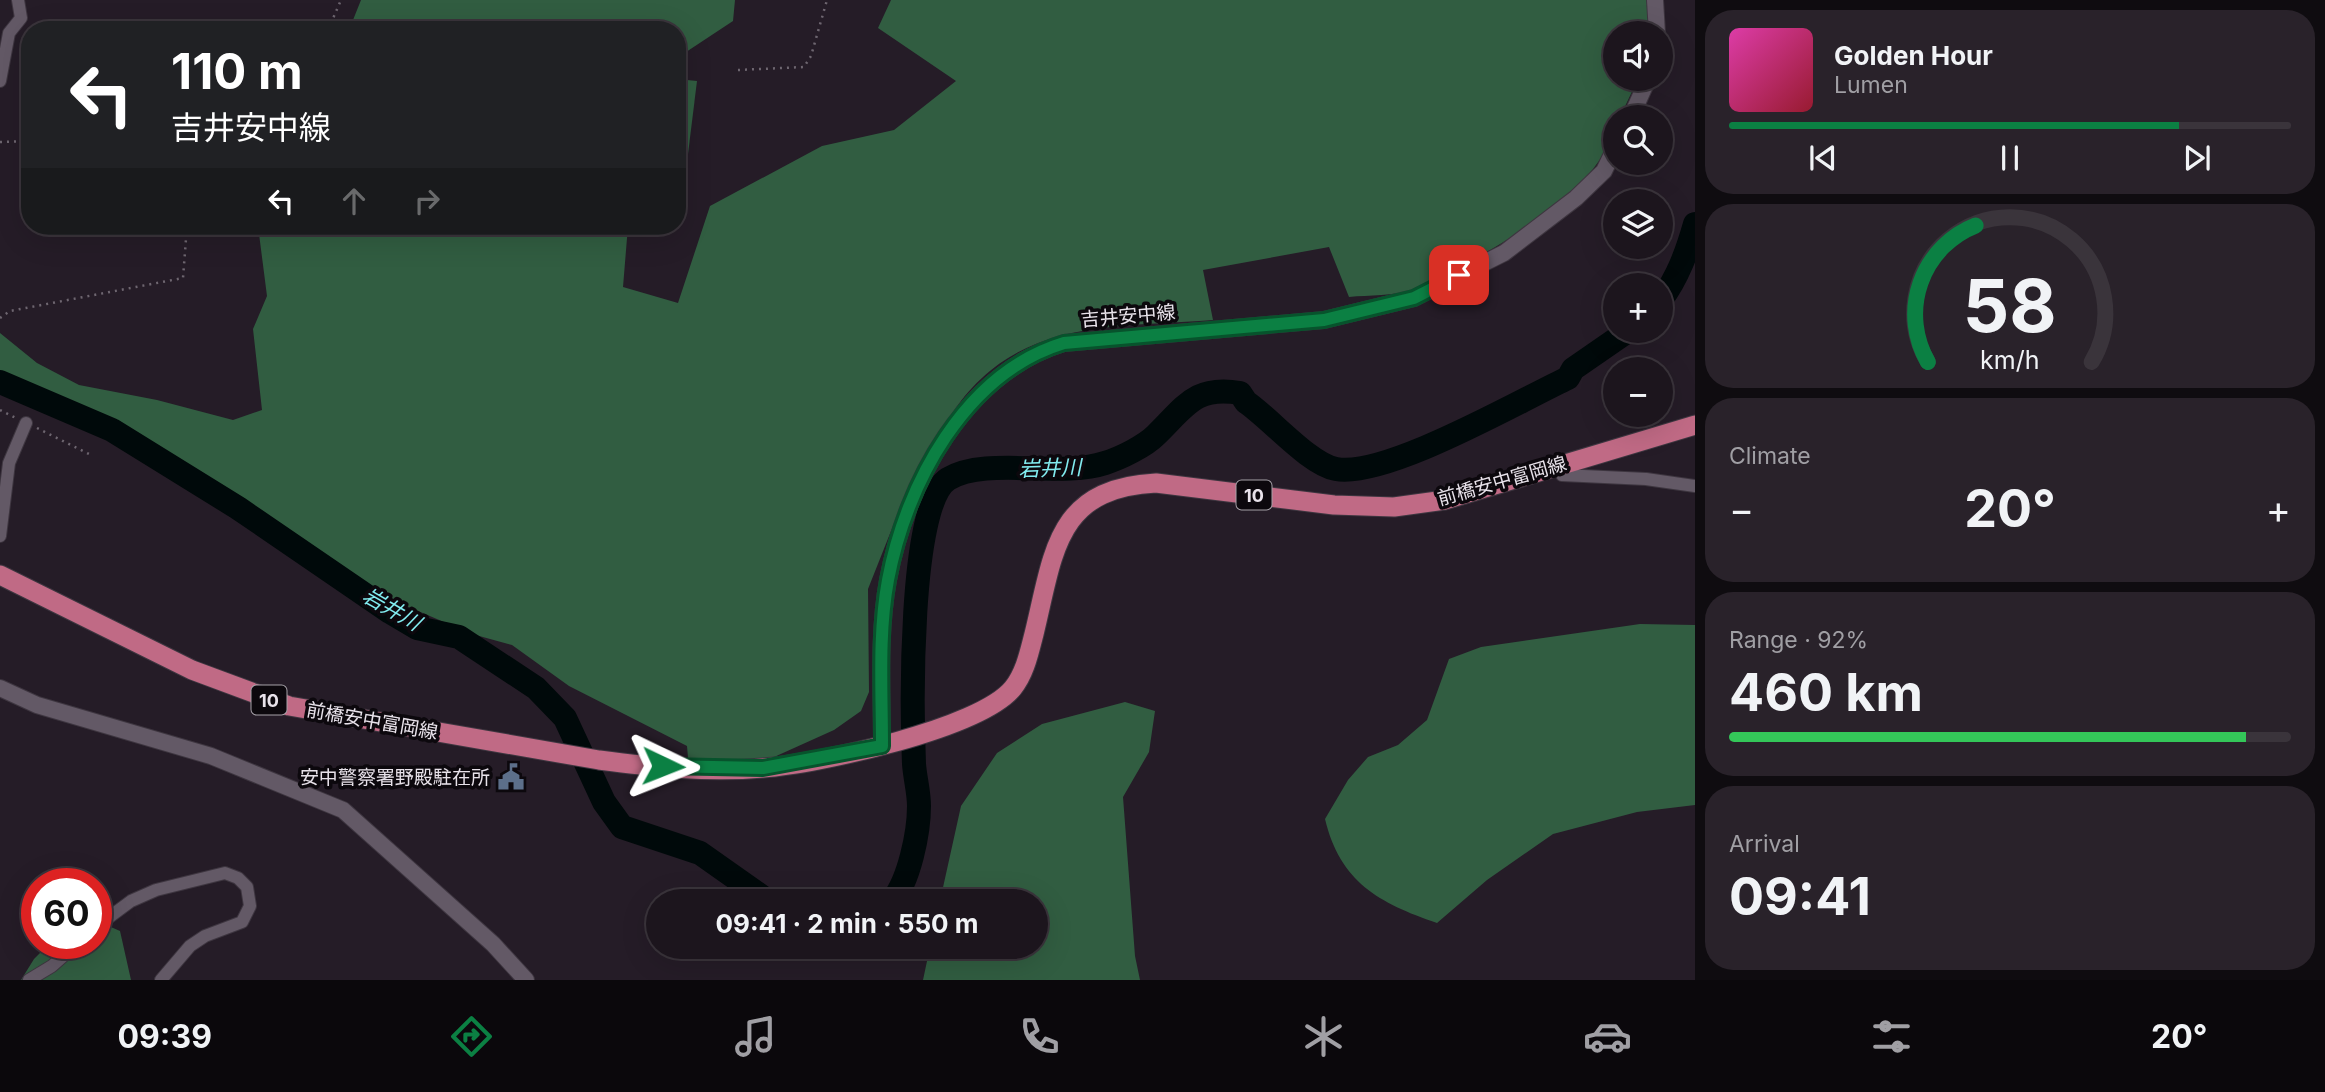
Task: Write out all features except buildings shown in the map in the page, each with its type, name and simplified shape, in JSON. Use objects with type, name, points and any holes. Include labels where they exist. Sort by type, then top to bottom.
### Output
[{"type":"main road","points":[[1656,0],[1657,21]]},
{"type":"main road","name":"吉井安中線","points":[[888,744],[882,624],[888,580],[900,531],[922,474],[949,432],[997,379],[1035,352],[1064,343],[1324,320],[1414,298],[1504,253],[1576,198],[1603,172]]},
{"type":"main road","name":"前橋安中富岡線","points":[[0,575],[192,670],[276,702],[599,760],[652,766],[763,768],[888,744],[946,726],[991,707],[1013,689],[1027,663],[1054,551],[1071,517],[1085,503],[1110,490],[1129,484],[1156,483],[1334,505],[1394,507],[1445,500],[1695,425]]},
{"type":"main road","points":[[0,688],[37,705],[211,756],[343,810],[493,944],[526,980]]},
{"type":"street","points":[[0,81],[9,33],[21,19],[18,0]]},
{"type":"street","points":[[0,536],[9,463],[26,423]]},
{"type":"street","points":[[1558,465],[1562,475],[1646,478],[1695,486]]},
{"type":"street","points":[[112,916],[131,901],[156,890],[225,873],[237,878],[247,887],[250,898],[243,922],[205,936],[190,946],[161,980]]},
{"type":"street","points":[[29,980],[60,959]]},
{"type":"path","points":[[332,21],[341,0]]},
{"type":"path","points":[[738,70],[804,67],[811,56],[827,0]]},
{"type":"path","points":[[0,142],[21,141]]},
{"type":"path","points":[[0,318],[10,311],[183,278],[186,235]]},
{"type":"path","points":[[0,410],[89,454]]},
{"type":"green space","points":[[361,0],[735,0],[733,21],[686,52],[686,21],[353,21]]},
{"type":"green space","points":[[891,0],[1648,0],[1648,21],[1603,21],[1603,91],[1632,91],[1626,105],[1603,105],[1603,153],[1596,165],[1550,210],[1495,247],[1413,290],[1349,297],[1329,247],[1203,270],[1213,320],[1100,328],[1066,334],[1033,345],[1002,362],[974,385],[949,418],[893,526],[868,589],[869,692],[861,711],[834,730],[763,762],[688,758],[687,746],[569,686],[512,645],[472,634],[397,602],[119,423],[0,373],[0,333],[37,363],[79,385],[157,400],[233,420],[262,410],[253,329],[267,296],[259,235],[627,235],[623,287],[678,303],[710,206],[822,146],[894,130],[956,81],[878,28]]},
{"type":"green space","points":[[686,80],[697,81],[686,162]]},
{"type":"green space","points":[[1640,624],[1695,625],[1695,805],[1637,812],[1553,834],[1487,880],[1437,923],[1380,898],[1352,874],[1332,841],[1325,819],[1348,780],[1368,757],[1398,745],[1427,720],[1449,659],[1481,647]]},
{"type":"green space","points":[[1125,702],[1155,711],[1149,752],[1123,797],[1135,956],[1140,980],[923,980],[927,959],[1048,959],[1048,889],[943,889],[961,806],[997,753],[1042,724]]},
{"type":"green space","points":[[112,928],[120,931],[131,980],[21,980],[34,959],[112,959]]},
{"type":"waterway","name":"岩井川","points":[[1673,280],[1695,224]]},
{"type":"waterway","name":"岩井川","points":[[900,889],[908,869],[919,817],[914,764],[913,702],[919,567],[935,496],[948,479],[964,472],[982,469],[1067,469],[1105,463],[1146,443],[1192,400],[1201,395],[1225,391],[1240,393],[1246,402],[1314,459],[1336,469],[1358,469],[1386,462],[1452,436],[1568,378],[1573,369],[1611,343]]},
{"type":"waterway","name":"岩井川","points":[[0,382],[112,430],[238,508],[390,612],[417,628],[459,637],[536,688],[565,718],[604,802],[622,827],[700,853],[751,889]]},
{"type":"place","name":"安中警察署野殿駐在所","points":[[511,777]]},
{"type":"route","points":[[663,766],[763,768],[882,746],[882,624],[888,580],[900,531],[922,474],[955,422],[997,379],[1035,352],[1064,343],[1324,320],[1414,298],[1459,275]]}]
